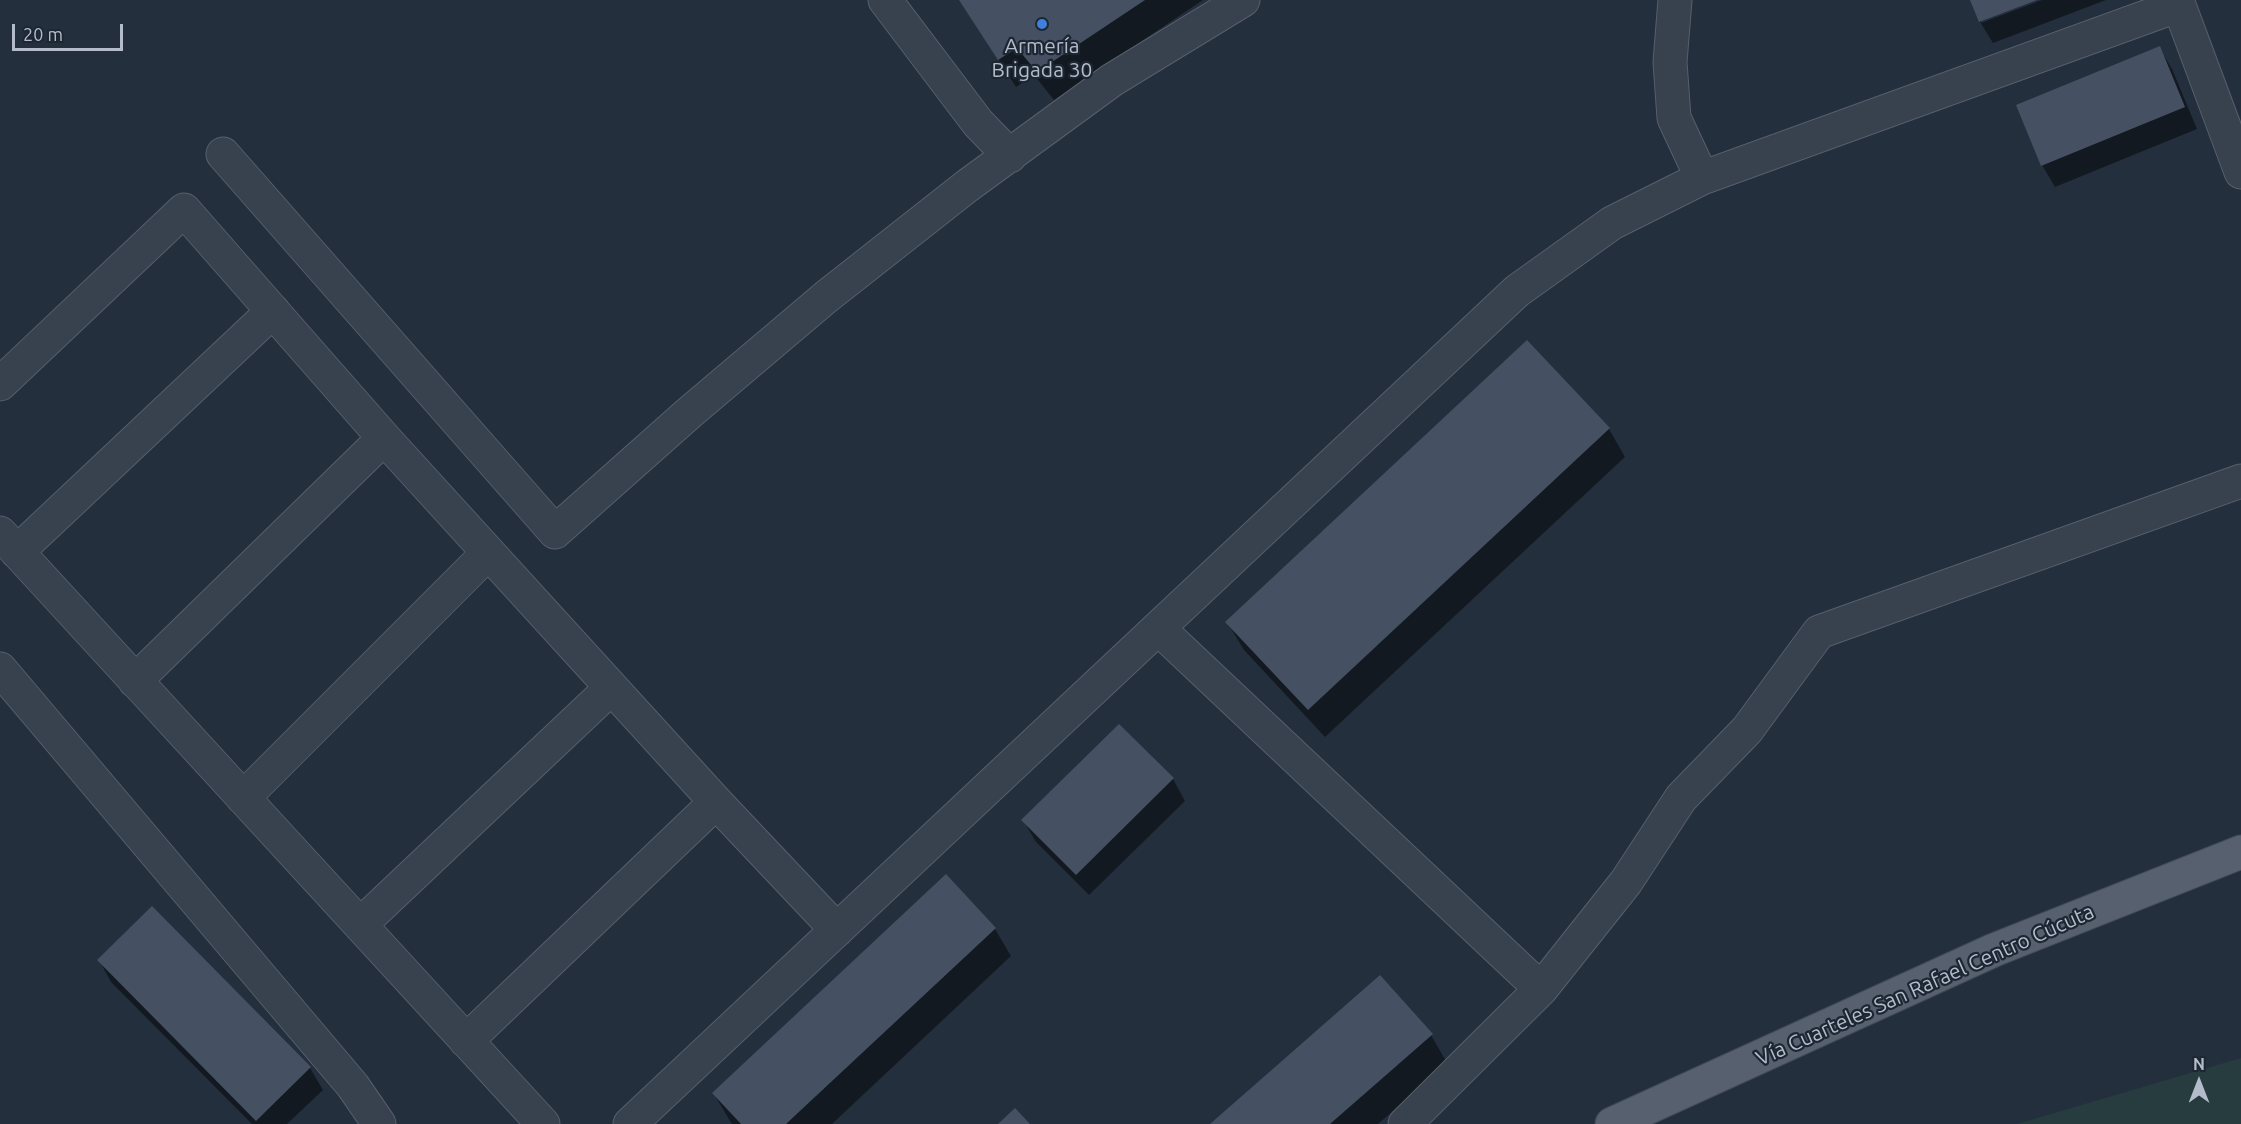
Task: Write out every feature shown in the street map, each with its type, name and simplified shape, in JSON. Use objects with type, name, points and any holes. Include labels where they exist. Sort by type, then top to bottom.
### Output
[{"type":"main road","name":"Vía Cuarteles San Rafael Centro Cúcuta","points":[[1612,1124],[1994,950],[2241,852]]},
{"type":"street","points":[[885,0],[978,123],[1010,156]]},
{"type":"street","points":[[224,154],[555,532],[689,413],[826,297],[1112,80],[1243,0]]},
{"type":"street","points":[[1676,0],[1670,62],[1674,118],[1702,178]]},
{"type":"street","points":[[630,1124],[1517,291],[1612,223],[1702,178],[2178,3],[2241,172]]},
{"type":"street","points":[[0,384],[184,210],[488,553],[716,802],[837,930]]},
{"type":"street","points":[[273,311],[8,543],[543,1124]]},
{"type":"street","points":[[135,681],[384,438]]},
{"type":"street","points":[[1405,1124],[1541,989],[1626,882],[1681,798],[1747,730],[1819,632],[2241,481]]},
{"type":"street","points":[[243,798],[488,553]]},
{"type":"street","points":[[1158,628],[1541,989]]},
{"type":"street","points":[[0,669],[353,1086],[379,1124]]},
{"type":"street","points":[[360,925],[611,688]]},
{"type":"street","points":[[466,1041],[716,802]]},
{"type":"green space","points":[[2241,1058],[2241,1124],[2017,1124]]},
{"type":"building","name":"Armería Brigada 30","points":[[959,0],[1145,0],[1037,72],[1017,48],[998,60]]},
{"type":"building","points":[[1970,0],[2037,0],[1979,22]]},
{"type":"building","points":[[2160,46],[2185,107],[2041,166],[2016,105]]},
{"type":"building","points":[[1527,340],[1610,428],[1308,710],[1225,622]]},
{"type":"building","points":[[1119,724],[1174,778],[1076,875],[1021,820]]},
{"type":"building","points":[[946,874],[996,928],[786,1124],[741,1124],[712,1093]]},
{"type":"building","points":[[152,906],[311,1067],[256,1121],[97,960]]},
{"type":"building","points":[[1380,975],[1433,1034],[1330,1124],[1210,1124]]},
{"type":"building","points":[[1015,1108],[1030,1124],[998,1124]]},
{"type":"place","name":"Armería Brigada 30","points":[[1042,24]]}]
